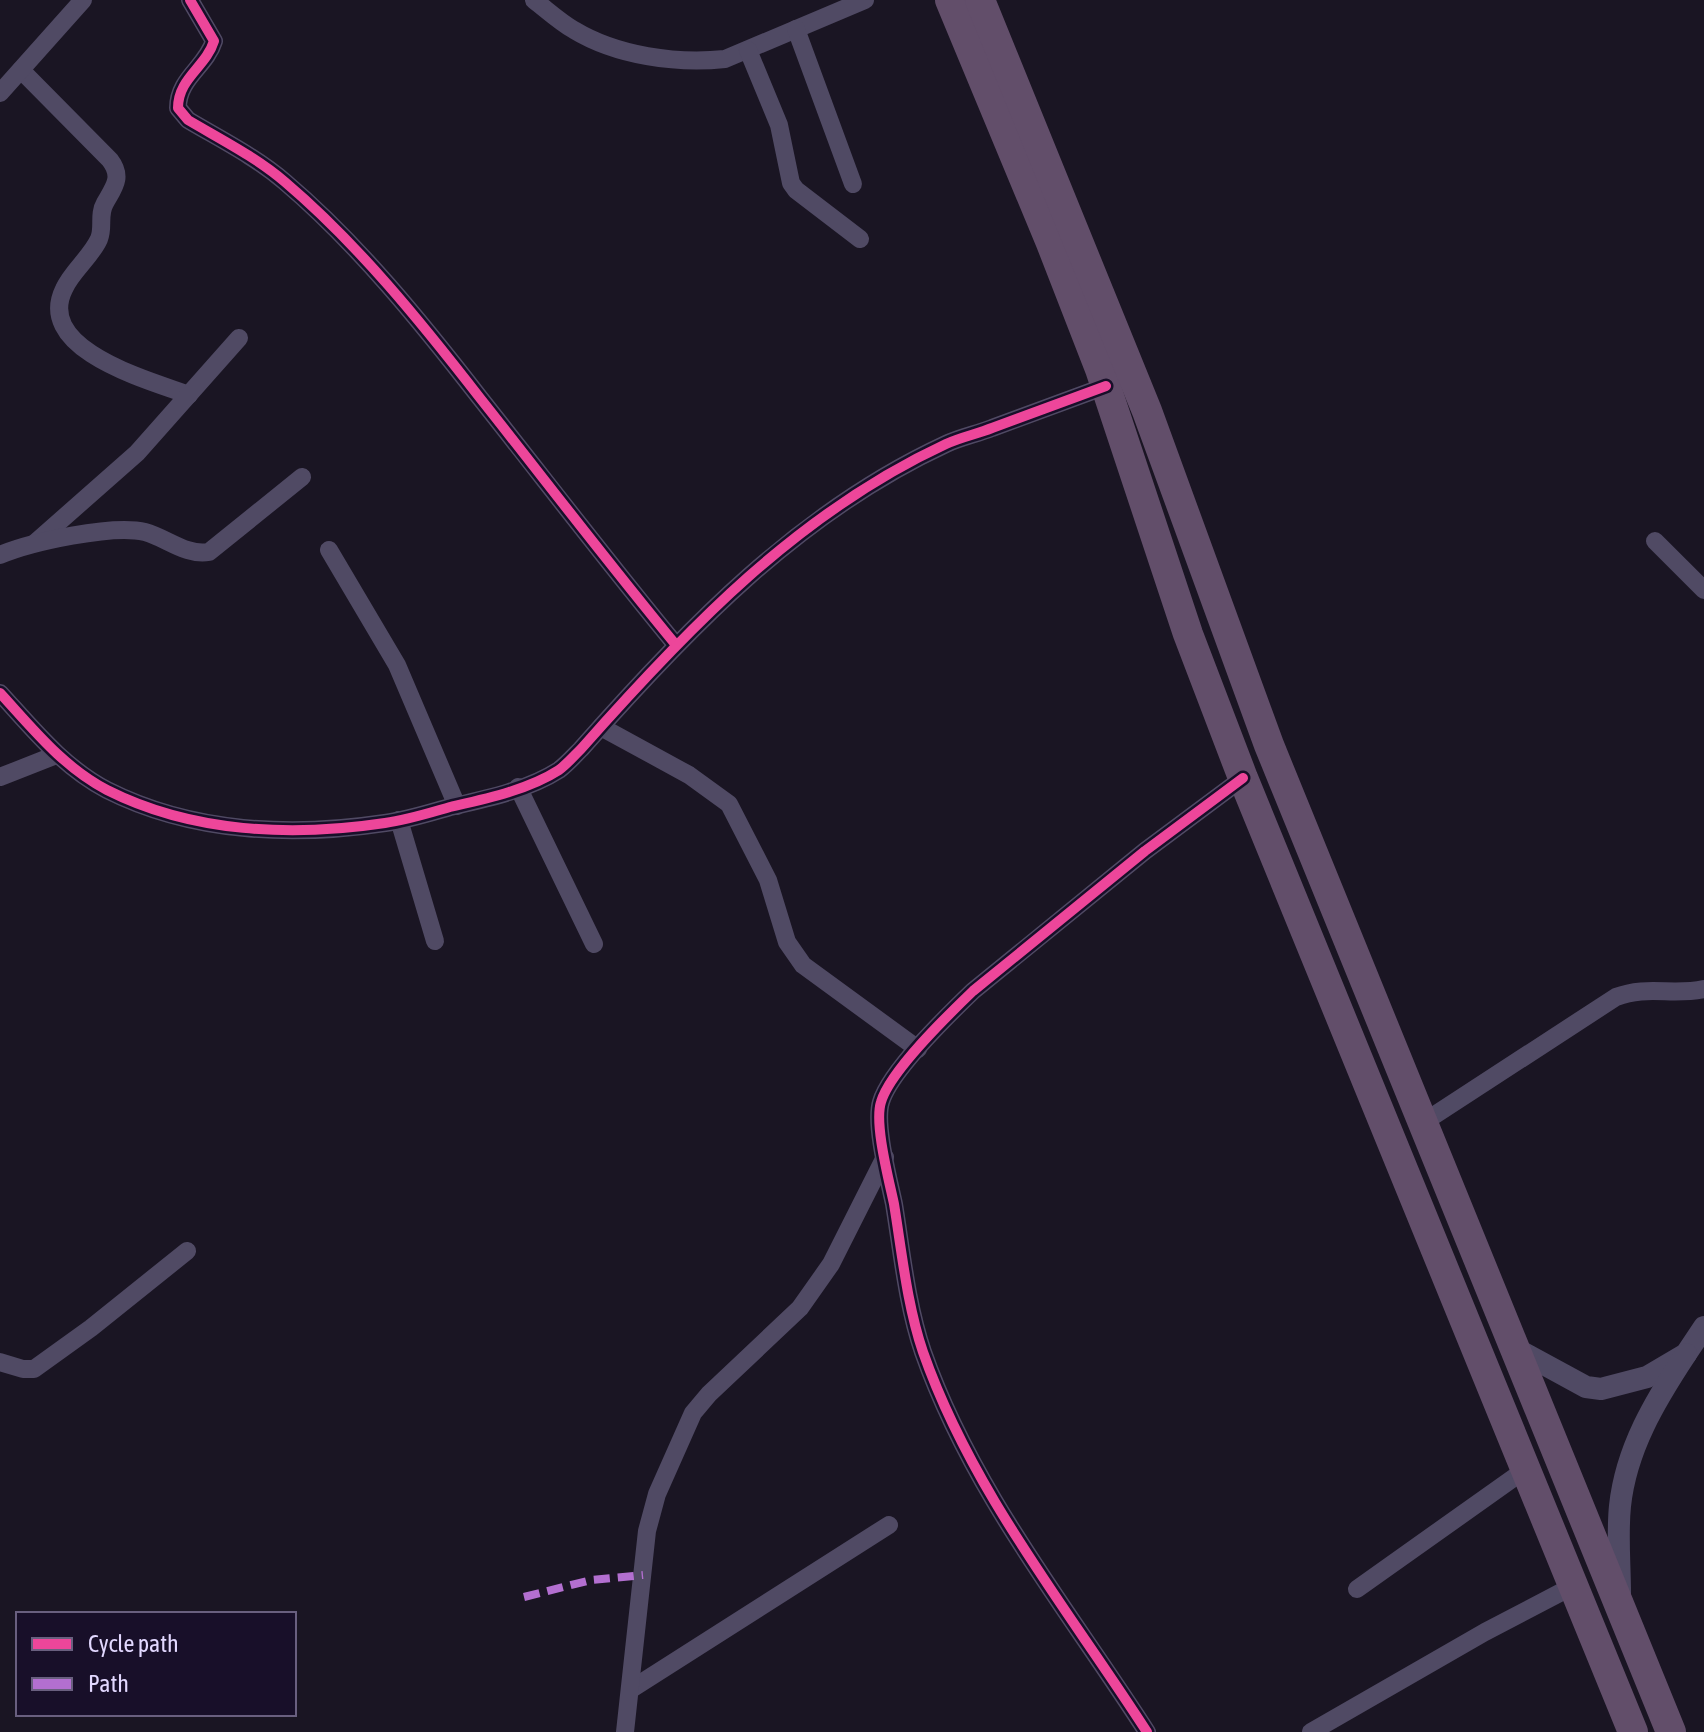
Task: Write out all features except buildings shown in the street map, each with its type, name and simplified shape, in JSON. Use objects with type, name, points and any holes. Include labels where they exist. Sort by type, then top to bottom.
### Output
[{"type":"highway","points":[[950,0],[1051,243],[1106,386],[1188,634],[1239,768],[1633,1732]]},
{"type":"highway","points":[[980,0],[1147,411],[1269,745],[1671,1732]]},
{"type":"highway","points":[[1239,768],[1269,745]]},
{"type":"street","points":[[0,93],[83,0]]},
{"type":"street","points":[[190,0],[214,41],[182,85],[178,108],[188,120],[285,181],[342,237],[435,339],[676,645]]},
{"type":"street","points":[[534,0],[574,30],[619,50],[706,61],[725,59],[865,0]]},
{"type":"street","points":[[796,29],[853,184]]},
{"type":"street","points":[[748,50],[779,125],[791,183],[860,239]]},
{"type":"street","points":[[21,70],[110,160],[118,175],[115,187],[103,206],[98,240],[63,290],[59,306],[71,339],[101,360],[189,395]]},
{"type":"street","points":[[35,543],[137,453],[239,338]]},
{"type":"street","points":[[0,693],[56,755],[84,777],[108,791],[193,822],[300,831],[399,820],[457,806],[518,787],[559,769],[676,645],[768,557],[894,471],[949,443],[1106,386]]},
{"type":"street","points":[[0,555],[54,538],[124,531],[144,532],[198,554],[209,552],[302,477]]},
{"type":"street","points":[[1655,541],[1704,590]]},
{"type":"street","points":[[329,550],[397,665],[457,806]]},
{"type":"street","points":[[601,727],[689,775],[729,804],[768,880],[787,942],[803,965],[918,1049]]},
{"type":"street","points":[[0,777],[56,755]]},
{"type":"street","points":[[1147,1732],[1041,1573],[954,1429],[923,1351],[915,1321],[879,1118],[881,1102],[894,1079],[973,991],[1145,851],[1239,768]]},
{"type":"street","points":[[518,787],[594,944]]},
{"type":"street","points":[[399,820],[435,941]]},
{"type":"street","points":[[1424,1122],[1616,997],[1634,990],[1704,989]]},
{"type":"street","points":[[625,1732],[647,1531],[657,1494],[693,1413],[800,1308],[831,1264],[885,1157]]},
{"type":"street","points":[[0,1362],[34,1369],[187,1251]]},
{"type":"street","points":[[1621,1609],[1620,1505],[1633,1450],[1642,1426],[1704,1327]]},
{"type":"street","points":[[1516,1349],[1586,1387],[1601,1389],[1647,1377],[1686,1354]]},
{"type":"street","points":[[1357,1589],[1526,1469]]},
{"type":"street","points":[[630,1690],[889,1525]]},
{"type":"street","points":[[1311,1732],[1485,1632],[1573,1586]]},
{"type":"marked path","points":[[524,1597],[591,1580],[643,1575]]},
{"type":"cycle path","points":[[190,0],[214,41],[182,89],[178,108],[188,120],[274,173],[338,231],[435,341],[676,645]]},
{"type":"cycle path","points":[[0,693],[49,746],[91,781],[140,804],[208,823],[279,830],[350,827],[401,820],[492,797],[534,783],[562,768],[704,618],[748,577],[842,503],[892,472],[957,439],[1106,386]]},
{"type":"cycle path","points":[[1147,1732],[1024,1548],[968,1453],[943,1403],[913,1316],[883,1152],[879,1112],[887,1089],[907,1060],[973,991],[1145,851],[1243,778]]}]
